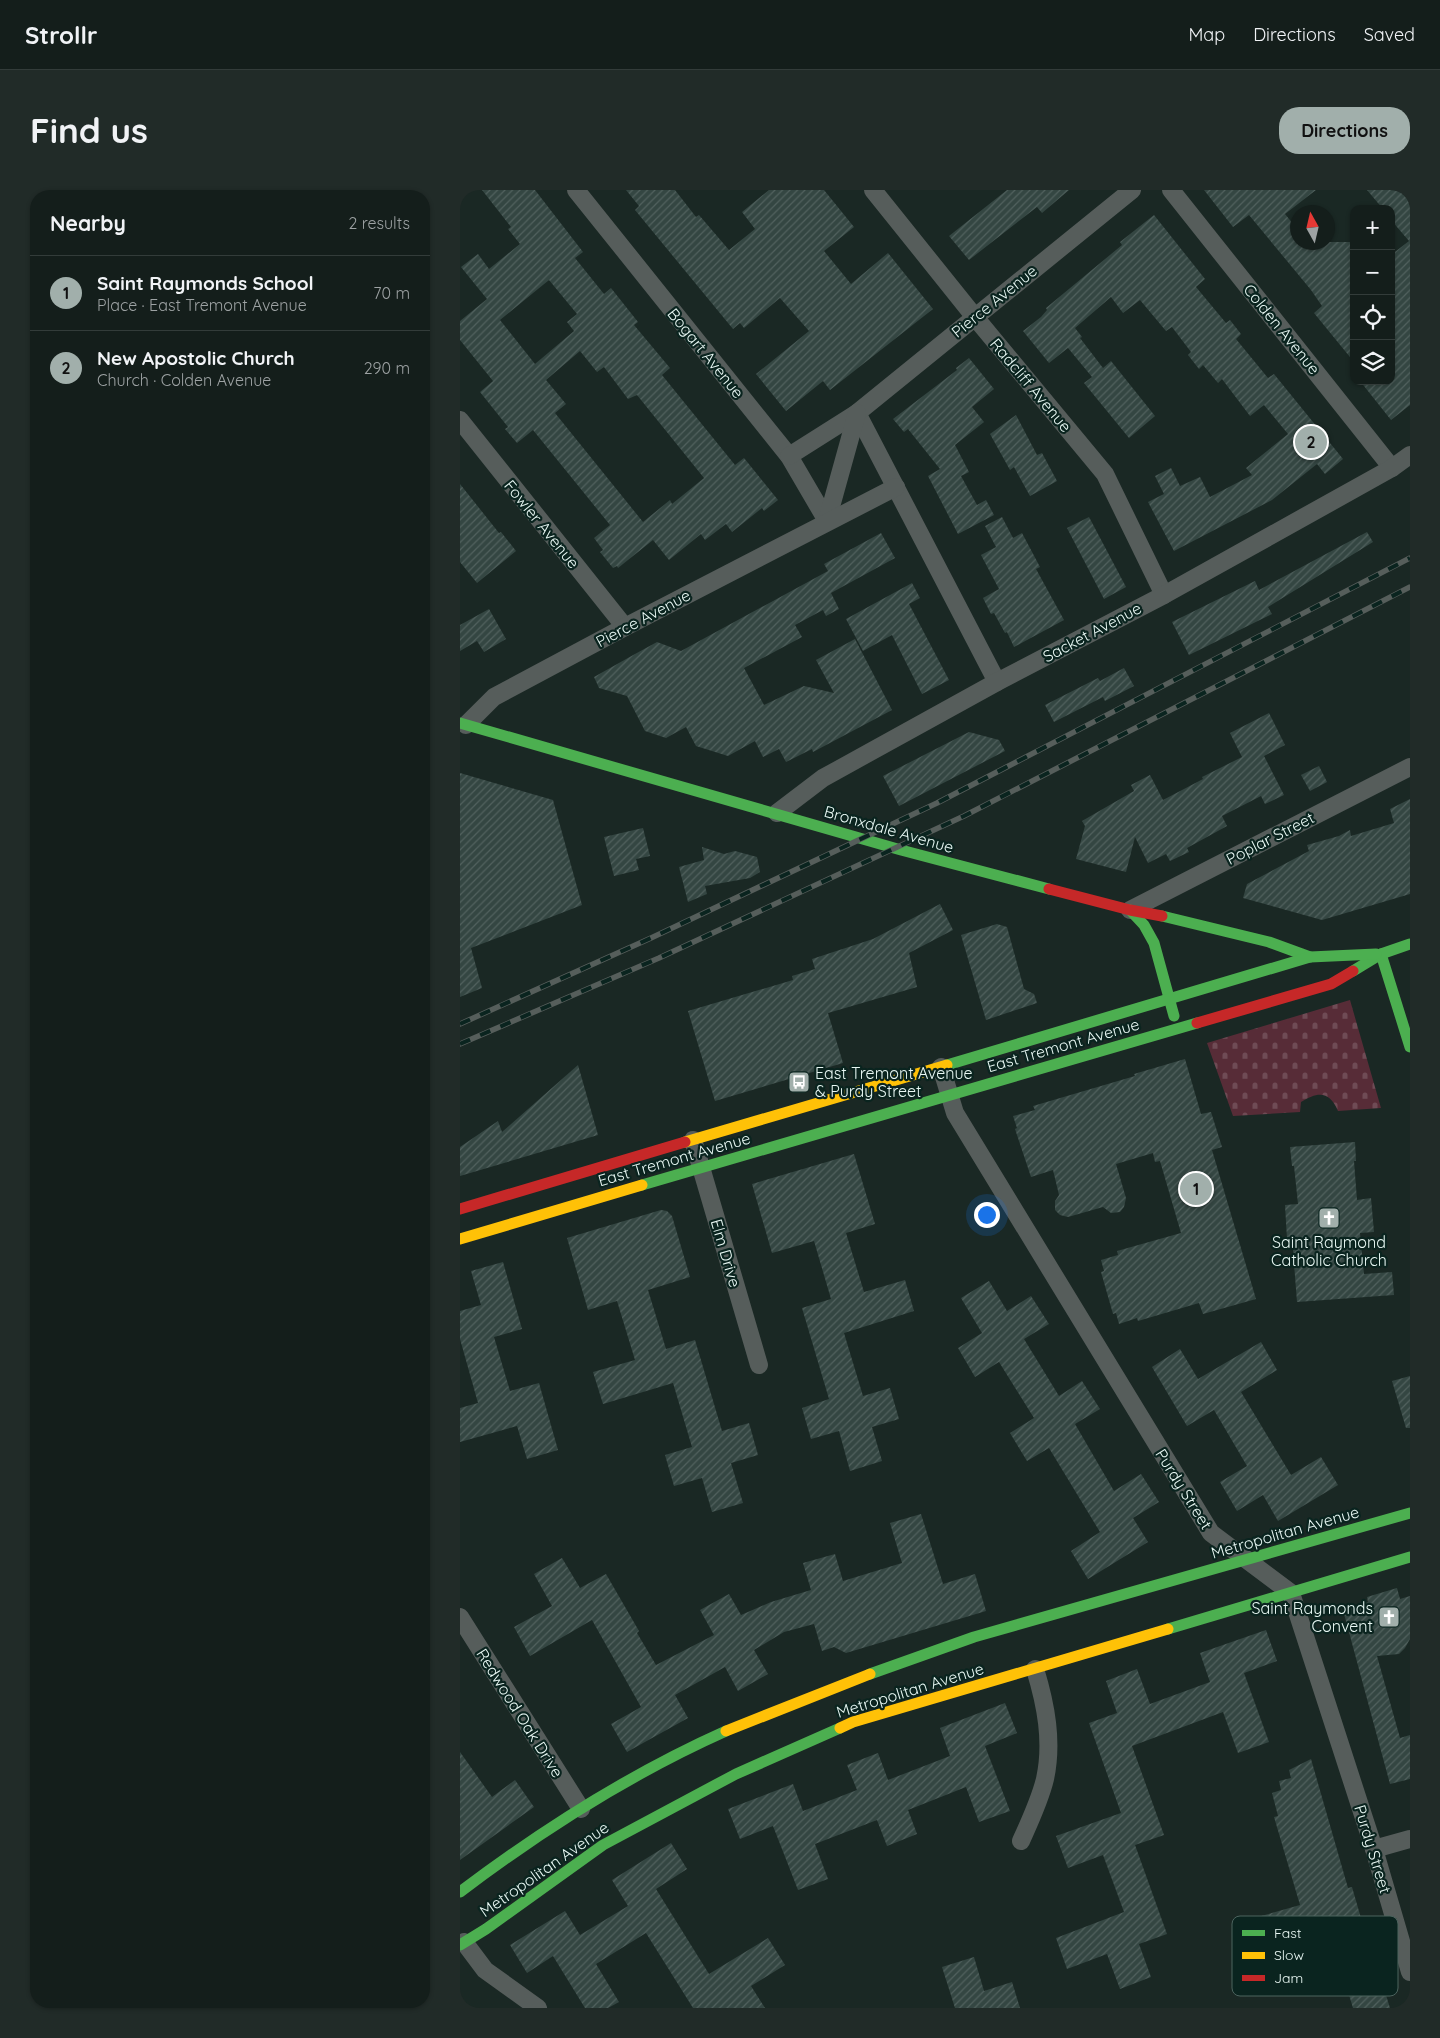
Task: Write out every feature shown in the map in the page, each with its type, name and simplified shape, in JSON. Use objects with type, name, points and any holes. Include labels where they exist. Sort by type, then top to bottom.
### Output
[{"type":"street","name":"Bogart Avenue","points":[[576,190],[788,456],[827,522]]},
{"type":"street","name":"Radcliff Avenue","points":[[873,190],[1105,474],[1164,595]]},
{"type":"street","name":"Pierce Avenue","points":[[788,456],[856,413],[1132,190]]},
{"type":"street","name":"Colden Avenue","points":[[1171,190],[1392,468]]},
{"type":"street","points":[[856,413],[997,682]]},
{"type":"street","points":[[827,522],[856,413]]},
{"type":"street","name":"Fowler Avenue","points":[[460,420],[625,627]]},
{"type":"street","name":"Sacket Avenue","points":[[777,813],[823,778],[997,682],[1164,595],[1392,468],[1410,455]]},
{"type":"street","name":"Pierce Avenue","points":[[463,724],[494,697],[896,487]]},
{"type":"street","name":"Bronxdale Avenue","points":[[463,724],[900,850],[1130,910],[1185,920],[1269,942],[1310,957]]},
{"type":"street","name":"Poplar Street","points":[[1130,910],[1410,767]]},
{"type":"street","points":[[1130,910],[1144,925],[1154,943],[1178,1029]]},
{"type":"street","name":"East Tremont Avenue","points":[[463,1223],[701,1168],[1331,984],[1381,954],[1410,944]]},
{"type":"street","points":[[1381,954],[1410,1047]]},
{"type":"street","name":"East Tremont Avenue","points":[[463,1223],[693,1140],[1310,957],[1381,954]]},
{"type":"street","name":"Purdy Street","points":[[942,1067],[955,1113],[1211,1533],[1291,1593],[1374,1849],[1394,1916]]},
{"type":"street","name":"Elm Drive","points":[[693,1140],[759,1366]]},
{"type":"street","name":"Metropolitan Avenue","points":[[460,1892],[487,1871],[581,1809],[661,1764],[737,1727],[835,1692],[974,1638],[1410,1513]]},
{"type":"street","name":"Metropolitan Avenue","points":[[462,1943],[486,1929],[603,1845],[736,1774],[845,1720],[1035,1669],[1410,1557]]},
{"type":"street","name":"Redwood Oak Drive","points":[[460,1617],[581,1809]]},
{"type":"street","points":[[1021,1841],[1045,1779],[1049,1735],[1043,1694],[1035,1669]]},
{"type":"street","points":[[1374,1849],[1410,1839]]},
{"type":"street","name":"Purdy Street","points":[[1398,1931],[1410,1972]]},
{"type":"street","points":[[462,1943],[485,1970],[538,2008]]},
{"type":"green space","points":[[1350,1000],[1381,1108],[1338,1111],[1335,1104],[1327,1096],[1318,1095],[1301,1102],[1300,1112],[1233,1116],[1207,1043]]},
{"type":"building","points":[[482,190],[535,190],[583,252],[575,258],[604,294],[611,288],[638,322],[634,325],[670,368],[662,375],[735,465],[744,458],[778,500],[764,511],[762,508],[732,532],[726,524],[705,540],[701,534],[669,560],[653,540],[618,568],[617,566],[613,568],[600,552],[603,550],[594,538],[610,525],[533,430],[517,443],[505,429],[508,427],[480,392],[493,381],[460,340],[460,321],[487,299],[461,267],[478,254],[489,269],[520,244],[508,229],[511,227]],"holes":[[[549,280],[577,314],[567,322],[574,331],[535,364],[500,320]],[[580,351],[597,372],[604,367],[628,399],[637,395],[704,478],[672,504],[670,500],[643,522],[555,413],[566,404],[546,380]]]},
{"type":"building","points":[[626,190],[675,190],[696,217],[699,215],[729,250],[755,229],[742,212],[769,190],[824,190],[854,227],[824,251],[851,284],[888,253],[933,309],[830,390],[823,381],[786,411],[756,374],[809,331],[780,298],[744,328],[740,323],[733,329],[635,210],[639,206]]},
{"type":"building","points":[[1007,190],[1069,190],[1042,213],[1037,207],[969,260],[949,236]]},
{"type":"building","points":[[1204,190],[1316,190],[1297,205],[1290,205],[1290,210],[1285,214],[1290,220],[1290,250],[1335,250],[1335,242],[1350,242],[1350,357],[1314,313],[1322,306],[1311,290],[1249,215],[1233,227]]},
{"type":"building","points":[[1367,190],[1410,190],[1410,405],[1391,420],[1363,385],[1395,385],[1395,252],[1409,241],[1395,225],[1395,205],[1380,205]]},
{"type":"building","points":[[1154,215],[1205,279],[1196,287],[1226,323],[1230,320],[1241,334],[1236,339],[1268,378],[1274,374],[1343,459],[1325,474],[1317,464],[1272,500],[1174,551],[1148,502],[1164,494],[1155,476],[1171,468],[1180,486],[1200,477],[1210,497],[1252,475],[1246,468],[1288,434],[1264,405],[1250,416],[1222,379],[1218,383],[1203,365],[1199,369],[1188,355],[1191,352],[1172,327],[1166,331],[1140,300],[1123,313],[1111,297],[1075,328],[1082,337],[1080,338],[1103,368],[1111,361],[1155,416],[1129,438],[1084,383],[1092,377],[1068,348],[1049,363],[1023,331],[1041,317],[1047,310],[1046,308],[1122,245],[1120,242]]},
{"type":"building","points":[[969,358],[994,389],[972,407],[984,422],[955,445],[969,472],[961,476],[977,505],[986,500],[994,515],[958,534],[928,476],[940,469],[908,429],[904,432],[893,419],[957,370],[956,368]]},
{"type":"building","points":[[1016,415],[1037,455],[1042,453],[1057,481],[1030,496],[1014,467],[1010,470],[990,434]]},
{"type":"building","points":[[460,484],[499,533],[501,532],[516,551],[477,583],[460,562]]},
{"type":"building","points":[[1002,517],[1013,538],[1022,533],[1040,567],[1036,569],[1064,620],[1014,647],[1007,632],[1005,633],[994,613],[991,614],[983,598],[999,589],[981,555],[996,547],[985,526]]},
{"type":"building","points":[[1089,517],[1126,587],[1104,599],[1067,528]]},
{"type":"building","points":[[1367,532],[1373,542],[1268,607],[1272,614],[1189,655],[1172,622],[1255,581],[1259,590]]},
{"type":"building","points":[[881,533],[895,558],[831,593],[839,609],[826,616],[823,610],[795,625],[802,637],[744,668],[764,705],[804,686],[834,693],[816,660],[855,639],[892,710],[813,752],[812,749],[786,762],[779,749],[763,757],[755,741],[728,756],[696,746],[686,727],[666,738],[645,731],[627,696],[599,688],[594,677],[635,654],[657,642],[681,651],[828,571],[824,564]]},
{"type":"building","points":[[912,583],[920,598],[909,604],[949,680],[922,694],[892,635],[863,651],[846,619]]},
{"type":"building","points":[[489,609],[506,639],[484,652],[477,641],[460,651],[460,625]]},
{"type":"building","points":[[1124,668],[1134,686],[1105,701],[1103,697],[1054,722],[1045,705],[1098,678],[1100,681]]},
{"type":"building","points":[[1269,713],[1285,745],[1264,756],[1284,795],[1265,804],[1261,796],[1222,816],[1227,826],[1187,848],[1189,852],[1170,861],[1166,854],[1148,863],[1135,837],[1126,872],[1076,859],[1085,826],[1082,821],[1134,791],[1131,785],[1150,775],[1163,800],[1203,779],[1202,777],[1242,757],[1230,733]]},
{"type":"building","points":[[969,732],[999,740],[1005,751],[899,806],[883,776]]},
{"type":"building","points":[[1319,766],[1327,782],[1310,791],[1301,775]]},
{"type":"building","points":[[460,773],[553,800],[582,905],[471,948],[482,988],[460,997]]},
{"type":"building","points":[[1410,799],[1410,894],[1322,920],[1243,898],[1247,884],[1309,851],[1307,845],[1339,836],[1350,830],[1351,836],[1394,823],[1390,809]]},
{"type":"building","points":[[643,828],[650,856],[636,859],[639,870],[614,876],[604,837]]},
{"type":"building","points":[[702,847],[724,854],[735,851],[757,857],[760,872],[750,878],[705,886],[707,894],[688,902],[679,867],[704,860]]},
{"type":"building","points":[[940,904],[953,930],[909,953],[917,987],[828,1013],[843,1063],[715,1101],[688,1011],[793,980],[792,976],[815,969],[812,959],[873,939]]},
{"type":"building","points":[[997,924],[1007,927],[1024,989],[1034,994],[1037,1003],[986,1020],[961,935]]},
{"type":"building","points":[[1185,1059],[1201,1114],[1211,1112],[1222,1147],[1212,1150],[1256,1299],[1203,1314],[1199,1303],[1138,1321],[1137,1318],[1119,1324],[1116,1313],[1113,1314],[1101,1272],[1104,1271],[1101,1260],[1118,1255],[1117,1251],[1181,1233],[1160,1161],[1155,1162],[1153,1153],[1116,1164],[1126,1198],[1124,1207],[1120,1212],[1111,1213],[1103,1207],[1068,1217],[1060,1215],[1055,1210],[1055,1201],[1059,1195],[1053,1170],[1031,1177],[1015,1129],[1017,1128],[1013,1116],[1035,1110],[1033,1106]]},
{"type":"building","points":[[578,1065],[598,1135],[460,1176],[460,1147],[498,1121],[502,1132]]},
{"type":"building","name":"Saint Raymond Catholic Church","points":[[1355,1142],[1356,1161],[1354,1161],[1357,1200],[1371,1198],[1374,1232],[1360,1233],[1364,1274],[1392,1272],[1394,1295],[1297,1302],[1292,1238],[1287,1239],[1285,1205],[1298,1204],[1290,1147]]},
{"type":"building","points":[[854,1154],[875,1224],[846,1233],[864,1292],[905,1280],[914,1311],[844,1333],[863,1396],[890,1388],[899,1419],[872,1427],[882,1461],[850,1471],[839,1431],[811,1439],[802,1408],[829,1399],[802,1308],[831,1299],[814,1241],[772,1253],[752,1184]]},
{"type":"building","points":[[661,1210],[667,1211],[672,1216],[690,1277],[648,1290],[666,1349],[695,1340],[722,1431],[749,1423],[758,1455],[731,1463],[743,1503],[712,1512],[702,1478],[674,1486],[665,1455],[692,1447],[673,1383],[603,1404],[593,1372],[635,1360],[617,1301],[588,1310],[567,1238]]},
{"type":"building","points":[[503,1262],[522,1329],[494,1337],[510,1391],[539,1383],[558,1450],[527,1459],[517,1426],[460,1442],[460,1408],[478,1403],[460,1339],[460,1311],[481,1305],[471,1271]]},
{"type":"building","points":[[989,1281],[1007,1311],[1031,1296],[1049,1324],[1024,1339],[1059,1396],[1082,1381],[1100,1409],[1075,1424],[1114,1491],[1141,1474],[1159,1502],[1133,1518],[1148,1542],[1088,1579],[1071,1551],[1100,1532],[1049,1448],[1027,1461],[1010,1433],[1034,1418],[999,1362],[975,1377],[958,1348],[982,1333],[961,1298]]},
{"type":"building","points":[[1261,1342],[1277,1370],[1241,1392],[1291,1475],[1321,1457],[1338,1485],[1278,1521],[1263,1495],[1237,1511],[1220,1482],[1247,1466],[1214,1410],[1187,1426],[1152,1367],[1180,1349],[1198,1379]]},
{"type":"building","points":[[1410,1376],[1410,1428],[1406,1428],[1392,1381]]},
{"type":"building","points":[[921,1514],[943,1584],[975,1574],[986,1611],[846,1653],[834,1647],[822,1651],[814,1624],[784,1632],[754,1650],[768,1674],[738,1691],[725,1667],[675,1695],[688,1718],[627,1752],[611,1724],[641,1707],[592,1620],[530,1656],[514,1627],[552,1606],[534,1574],[562,1558],[580,1588],[606,1574],[656,1665],[714,1635],[700,1610],[729,1594],[741,1615],[771,1602],[811,1590],[803,1563],[835,1554],[843,1581],[902,1563],[890,1523]]},
{"type":"building","points":[[1397,1588],[1400,1599],[1410,1596],[1410,1639],[1399,1654],[1377,1656],[1400,1738],[1410,1735],[1410,1779],[1390,1784],[1343,1610],[1368,1602],[1367,1597]]},
{"type":"building","points":[[1266,1630],[1277,1661],[1244,1673],[1269,1742],[1238,1753],[1223,1712],[1132,1746],[1164,1835],[1135,1845],[1167,1934],[1139,1944],[1151,1977],[1120,1989],[1107,1954],[1067,1969],[1056,1938],[1124,1912],[1103,1855],[1068,1868],[1056,1836],[1121,1813],[1089,1723],[1117,1713],[1106,1681],[1137,1669],[1150,1704],[1210,1682],[1200,1653]]},
{"type":"building","points":[[1005,1703],[1017,1733],[985,1746],[1010,1811],[979,1822],[966,1787],[908,1810],[917,1834],[887,1846],[877,1820],[815,1844],[828,1879],[798,1890],[773,1826],[740,1839],[728,1809],[793,1784],[803,1811],[857,1790],[847,1765],[878,1753],[888,1780],[950,1756],[940,1728]]},
{"type":"building","points":[[460,1752],[492,1797],[515,1780],[534,1807],[460,1860]]},
{"type":"building","points":[[1311,1759],[1348,1888],[1352,1887],[1360,1916],[1261,1916],[1300,1905],[1274,1817],[1278,1816],[1272,1793],[1281,1790],[1279,1781],[1291,1778],[1289,1770]]},
{"type":"building","points":[[671,1843],[687,1869],[656,1889],[709,1974],[768,1938],[785,1965],[751,1986],[765,2008],[693,2008],[646,1933],[596,1964],[619,2002],[608,2008],[585,2008],[553,1956],[527,1973],[510,1945],[565,1911],[580,1935],[628,1906],[612,1880]]},
{"type":"building","points":[[974,1957],[984,1991],[1012,1982],[1020,2008],[955,2008],[942,1967]]},
{"type":"building","points":[[1349,1996],[1386,1996],[1390,2008],[1353,2008]]},
{"type":"railway","points":[[460,1024],[651,938],[937,803],[1410,558]]},
{"type":"railway","points":[[460,1044],[659,958],[964,816],[1410,587]]},
{"type":"traffic: fast","points":[[460,723],[901,850],[1049,889]]},
{"type":"traffic: fast","points":[[1130,910],[1144,925],[1154,943],[1174,1016]]},
{"type":"traffic: fast","points":[[1162,916],[1269,942],[1310,957]]},
{"type":"traffic: fast","points":[[1353,971],[1381,954],[1410,944]]},
{"type":"traffic: fast","points":[[947,1065],[1310,957],[1376,954]]},
{"type":"traffic: fast","points":[[1381,954],[1410,1047]]},
{"type":"traffic: fast","points":[[642,1185],[1197,1023]]},
{"type":"traffic: fast","points":[[870,1674],[974,1637],[1410,1513]]},
{"type":"traffic: fast","points":[[1168,1629],[1410,1557]]},
{"type":"traffic: fast","points":[[460,1945],[486,1929],[603,1845],[736,1774],[840,1728]]},
{"type":"traffic: fast","points":[[460,1892],[588,1804],[656,1765],[726,1731]]},
{"type":"traffic: slow","points":[[685,1142],[947,1065]]},
{"type":"traffic: slow","points":[[460,1239],[642,1185]]},
{"type":"traffic: slow","points":[[840,1728],[853,1722],[1168,1629]]},
{"type":"traffic: slow","points":[[726,1731],[870,1674]]},
{"type":"traffic: jam","points":[[1049,889],[1130,910],[1162,916]]},
{"type":"traffic: jam","points":[[1197,1023],[1331,984],[1353,971]]},
{"type":"traffic: jam","points":[[460,1209],[685,1142]]},
{"type":"place","name":"New Apostolic Church","points":[[1311,442]]},
{"type":"place","name":"East Tremont Avenue & Purdy Street","points":[[799,1082]]},
{"type":"place","name":"Saint Raymonds School","points":[[1196,1189]]},
{"type":"place","name":"Saint Raymond Catholic Church","points":[[1329,1218]]},
{"type":"place","name":"Saint Raymonds Convent","points":[[1389,1617]]}]
